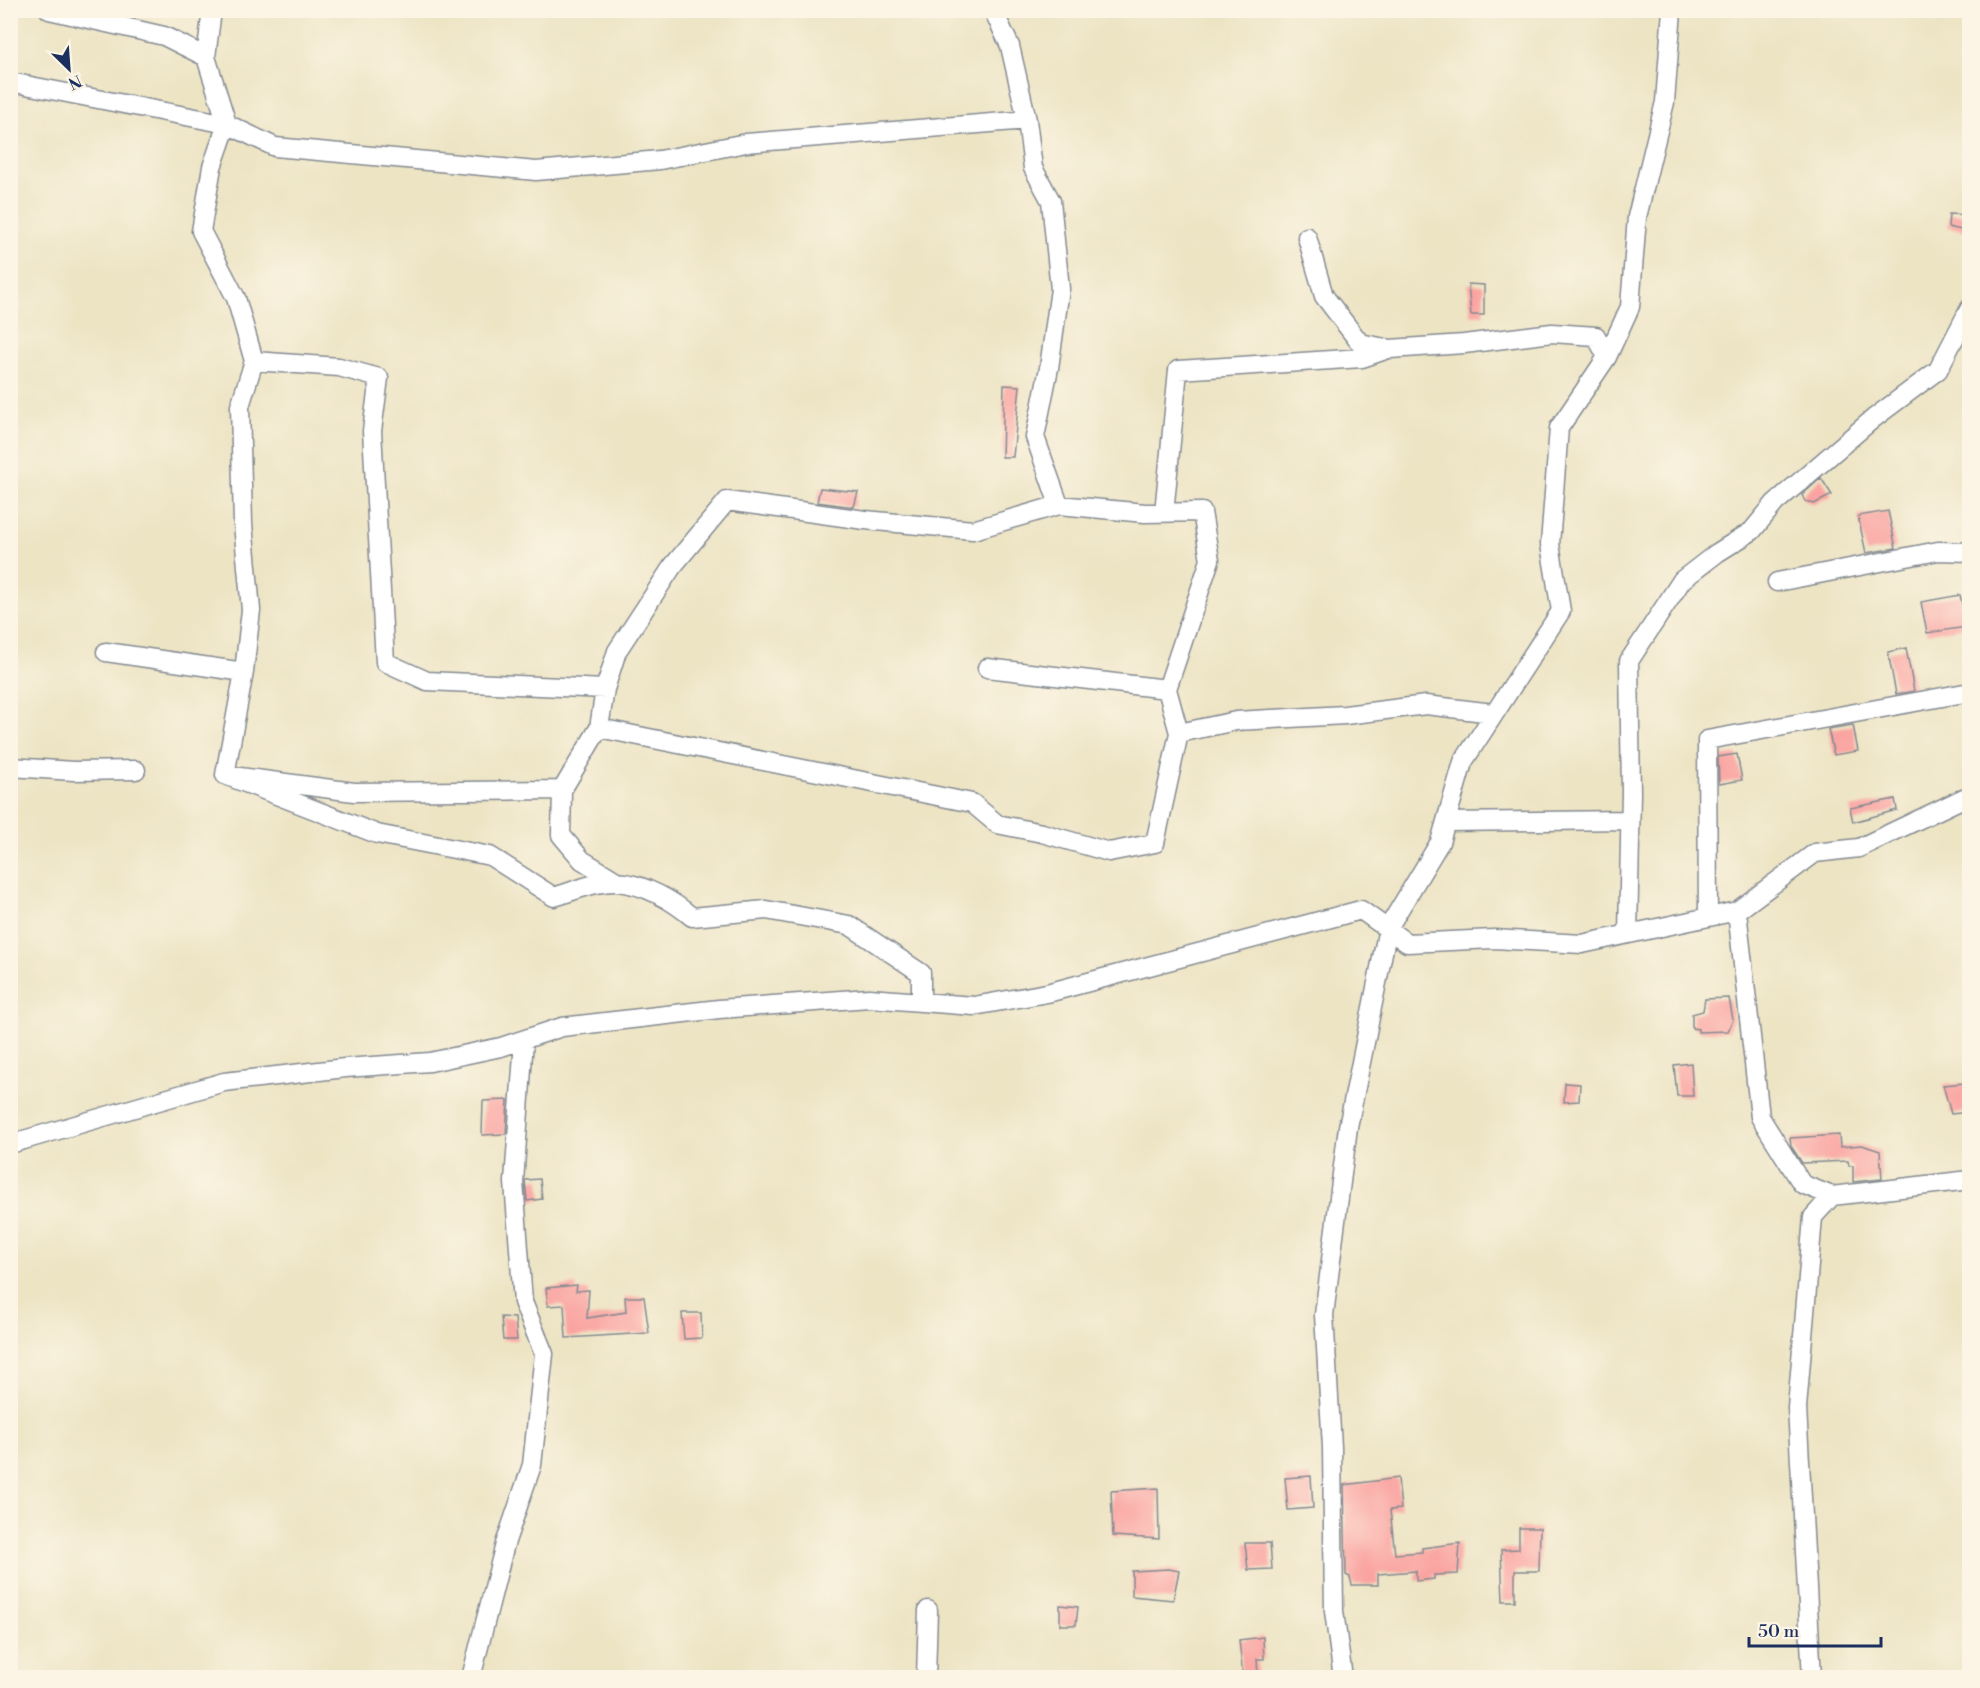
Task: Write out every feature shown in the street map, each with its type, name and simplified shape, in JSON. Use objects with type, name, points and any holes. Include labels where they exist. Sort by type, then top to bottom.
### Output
[{"type":"street","points":[[49,10],[164,36],[206,57]]},
{"type":"street","points":[[212,10],[206,57],[227,124],[212,167],[201,231],[236,298],[254,361],[240,406],[243,524],[251,610],[244,672],[225,775]]},
{"type":"street","points":[[993,10],[1010,46],[1027,120],[1033,168],[1051,201],[1060,289],[1049,368],[1035,436],[1059,505]]},
{"type":"street","points":[[1343,1677],[1334,1611],[1332,1447],[1324,1315],[1348,1127],[1388,928],[1440,842],[1463,762],[1561,611],[1550,544],[1559,428],[1607,357],[1630,307],[1637,217],[1665,102],[1672,10]]},
{"type":"street","points":[[10,82],[227,124],[275,147],[536,171],[660,160],[746,143],[1027,120]]},
{"type":"street","points":[[1307,237],[1324,296],[1360,343],[1390,349]]},
{"type":"street","points":[[1628,934],[1629,661],[1682,580],[1717,553],[1752,531],[1775,503],[1874,418],[1938,370],[1970,308]]},
{"type":"street","points":[[1164,513],[1178,370],[1362,358],[1390,349],[1464,344],[1552,333],[1596,336],[1607,357]]},
{"type":"street","points":[[254,361],[339,367],[379,378],[372,430],[385,662],[427,681],[605,689]]},
{"type":"street","points":[[599,728],[972,803],[997,825],[1042,833],[1108,852],[1155,843],[1179,734],[1167,689],[1209,560],[1203,512],[1164,513],[1059,505],[973,530],[865,520],[727,501],[672,567],[617,651],[605,689],[599,728],[562,790],[561,835],[582,860],[618,882],[668,897],[692,917],[766,910],[849,925],[921,973],[921,1002]]},
{"type":"street","points":[[1777,582],[1938,551],[1970,552]]},
{"type":"street","points":[[106,652],[244,672]]},
{"type":"street","points":[[987,668],[1167,689]]},
{"type":"street","points":[[1708,917],[1707,740],[1970,692]]},
{"type":"street","points":[[1179,734],[1236,721],[1345,715],[1426,705],[1493,713]]},
{"type":"street","points":[[10,767],[74,771],[136,770]]},
{"type":"street","points":[[225,775],[354,792],[562,790]]},
{"type":"street","points":[[225,775],[377,834],[490,856],[554,897],[592,886],[618,882]]},
{"type":"street","points":[[10,1144],[224,1082],[345,1068],[430,1062],[524,1040],[562,1027],[719,1009],[869,998],[974,1006],[1047,993],[1361,910],[1407,943],[1494,939],[1582,944],[1737,911],[1815,853],[1859,848],[1970,795]]},
{"type":"street","points":[[1446,822],[1630,820]]},
{"type":"street","points":[[1737,911],[1760,1117],[1802,1184],[1832,1196],[1970,1180]]},
{"type":"street","points":[[471,1677],[505,1544],[532,1465],[544,1354],[523,1302],[514,1182],[524,1040]]},
{"type":"street","points":[[1812,1677],[1797,1408],[1813,1217],[1832,1196]]},
{"type":"street","points":[[926,1677],[928,1610]]},
{"type":"building","points":[[1949,214],[1970,215],[1970,232],[1948,227]]},
{"type":"building","points":[[1468,284],[1484,285],[1484,315],[1471,315]]},
{"type":"building","points":[[1004,385],[1020,386],[1013,457],[1002,457]]},
{"type":"building","points":[[1821,478],[1832,495],[1814,504],[1805,501],[1802,495]]},
{"type":"building","points":[[820,488],[858,492],[854,507],[817,502]]},
{"type":"building","points":[[1888,511],[1896,548],[1866,553],[1858,516]]},
{"type":"building","points":[[1960,595],[1967,627],[1927,633],[1921,602]]},
{"type":"building","points":[[1906,648],[1914,691],[1896,694],[1888,652]]},
{"type":"building","points":[[1853,725],[1858,751],[1834,755],[1828,729]]},
{"type":"building","points":[[1737,754],[1742,780],[1719,784],[1718,757]]},
{"type":"building","points":[[1895,799],[1897,810],[1853,822],[1850,808]]},
{"type":"building","points":[[1729,998],[1733,1020],[1728,1031],[1698,1032],[1698,1029],[1692,1028],[1692,1014],[1703,1011],[1705,999]]},
{"type":"building","points":[[1691,1063],[1693,1096],[1677,1096],[1674,1065]]},
{"type":"building","points":[[1565,1083],[1580,1084],[1579,1101],[1564,1102]]},
{"type":"building","points":[[1965,1083],[1970,1112],[1951,1114],[1943,1085]]},
{"type":"building","points":[[508,1100],[506,1134],[482,1135],[483,1101]]},
{"type":"building","points":[[1839,1135],[1840,1147],[1862,1145],[1880,1151],[1882,1179],[1853,1182],[1853,1166],[1849,1166],[1848,1161],[1802,1163],[1791,1146],[1790,1138]]},
{"type":"building","points":[[540,1179],[542,1199],[527,1201],[525,1180]]},
{"type":"building","points":[[577,1285],[576,1291],[589,1290],[587,1318],[626,1312],[625,1297],[644,1297],[649,1333],[566,1338],[564,1305],[548,1306],[546,1288]]},
{"type":"building","points":[[682,1313],[701,1313],[702,1338],[684,1339]]},
{"type":"building","points":[[501,1317],[515,1318],[517,1340],[503,1340]]},
{"type":"building","points":[[1311,1476],[1313,1508],[1288,1510],[1285,1478]]},
{"type":"building","points":[[1398,1478],[1401,1509],[1390,1510],[1395,1554],[1422,1552],[1422,1548],[1460,1543],[1458,1574],[1434,1575],[1434,1579],[1416,1581],[1416,1571],[1378,1574],[1378,1585],[1352,1585],[1350,1577],[1346,1575],[1344,1485]]},
{"type":"building","points":[[1158,1488],[1159,1539],[1113,1536],[1111,1491]]},
{"type":"building","points":[[1519,1528],[1540,1528],[1539,1571],[1515,1571],[1515,1601],[1503,1601],[1501,1550],[1519,1549]]},
{"type":"building","points":[[1245,1543],[1270,1543],[1272,1569],[1248,1570]]},
{"type":"building","points":[[1169,1569],[1179,1571],[1173,1600],[1132,1596],[1132,1571]]},
{"type":"building","points":[[1060,1605],[1078,1607],[1076,1625],[1060,1625]]},
{"type":"building","points":[[1263,1637],[1264,1659],[1257,1659],[1258,1677],[1243,1677],[1239,1640]]}]
